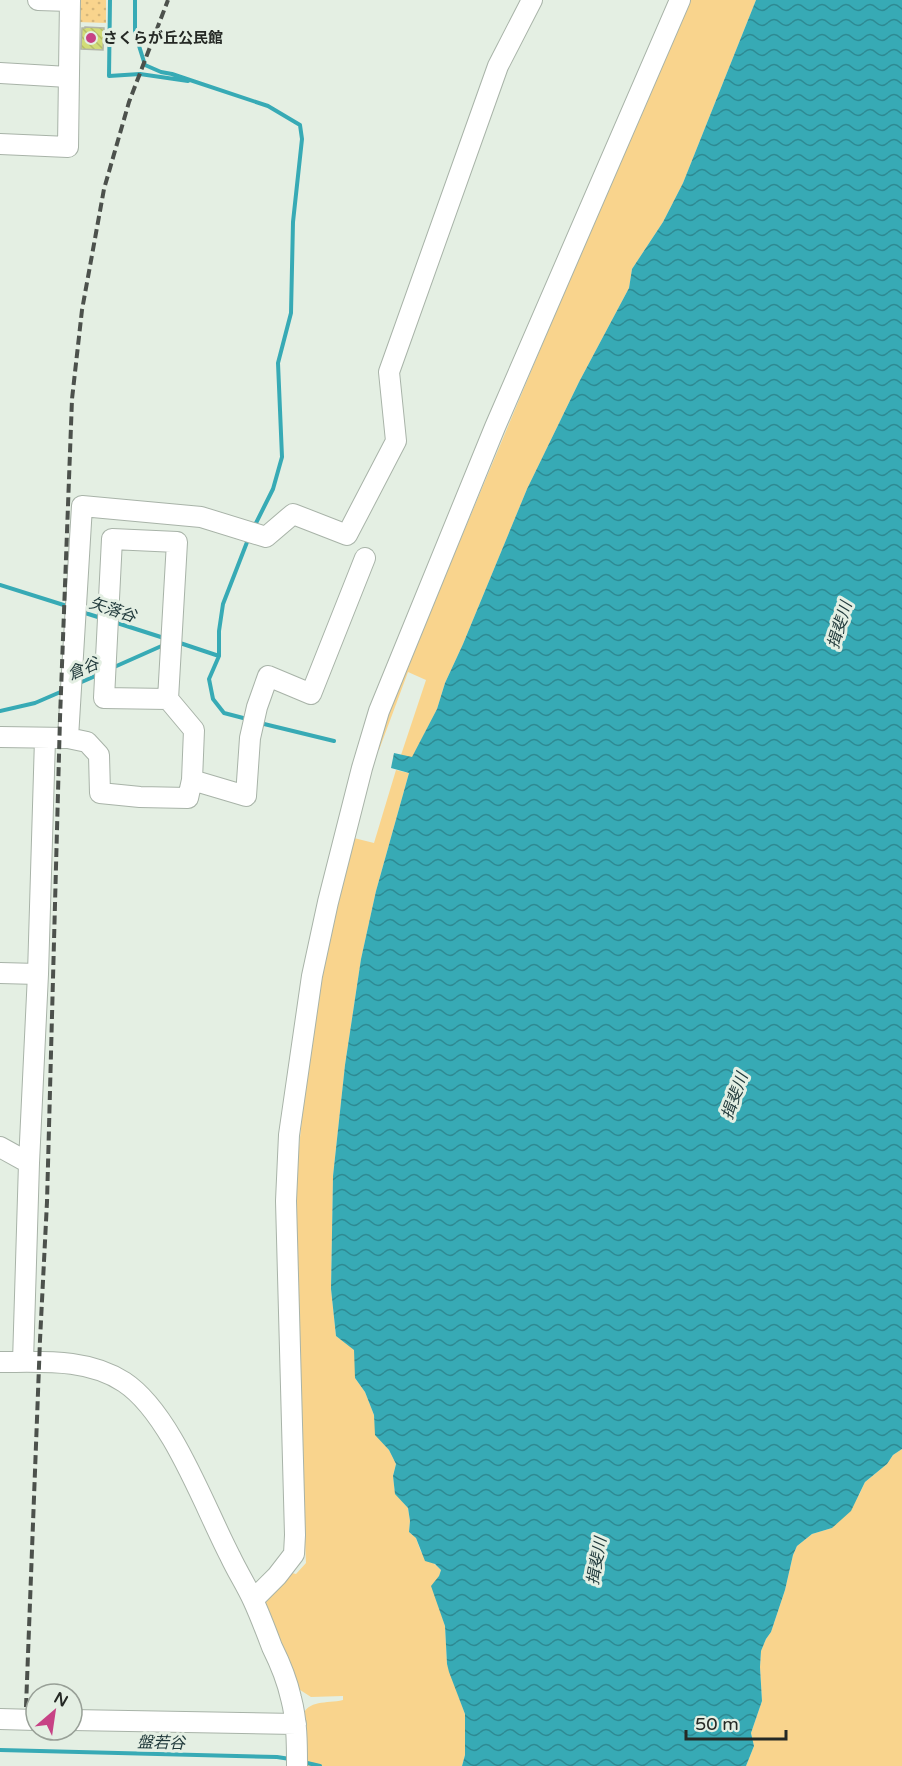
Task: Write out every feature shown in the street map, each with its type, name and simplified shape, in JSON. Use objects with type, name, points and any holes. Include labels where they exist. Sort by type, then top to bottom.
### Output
[{"type":"street","points":[[0,144],[68,147],[70,1],[38,0]]},
{"type":"street","points":[[68,738],[82,506],[201,517],[266,537],[292,514],[347,535],[396,441],[389,372],[498,66],[532,0]]},
{"type":"street","points":[[253,1600],[277,1576],[294,1554],[286,1201],[289,1136],[312,976],[362,768],[379,711],[495,427],[680,0]]},
{"type":"street","points":[[0,73],[69,77]]},
{"type":"street","points":[[0,737],[68,738],[87,742],[99,755],[100,793],[188,798],[192,780],[194,730],[168,699],[177,542],[112,539],[104,698],[168,699]]},
{"type":"street","points":[[192,780],[246,796],[250,738],[256,708],[268,676],[310,694],[364,558]]},
{"type":"street","points":[[23,1362],[28,1163],[38,974],[45,739]]},
{"type":"street","points":[[0,973],[38,974]]},
{"type":"street","points":[[0,1147],[28,1163]]},
{"type":"street","points":[[0,1362],[74,1364],[102,1370],[140,1394],[159,1417],[253,1600],[285,1675],[296,1728],[297,1766]]},
{"type":"street","points":[[0,1719],[24,1720]]},
{"type":"street","points":[[84,1720],[296,1728]]},
{"type":"shaded area","points":[[78,0],[106,0],[106,23],[77,22]]},
{"type":"shaded area","points":[[689,0],[756,0],[683,183],[663,222],[632,269],[629,288],[579,382],[527,489],[445,683],[437,709],[412,758],[401,755],[426,680],[408,672],[379,750],[373,748],[636,121]]},
{"type":"shaded area","points":[[396,770],[409,773],[376,891],[361,959],[345,1065],[333,1176],[331,1289],[336,1336],[355,1350],[355,1378],[365,1392],[374,1415],[376,1435],[389,1450],[396,1464],[393,1476],[395,1493],[408,1508],[409,1532],[416,1538],[421,1552],[441,1570],[439,1606],[445,1626],[447,1664],[465,1714],[465,1755],[462,1766],[305,1766],[302,1717],[305,1711],[318,1703],[343,1700],[343,1696],[311,1697],[294,1686],[265,1603],[272,1590],[288,1572],[296,1574],[306,1563],[295,1324],[296,1179],[305,1086],[321,974],[364,779],[369,781],[354,838],[374,843]]},
{"type":"shaded area","points":[[902,1449],[902,1766],[746,1766],[754,1746],[751,1733],[762,1701],[761,1651],[771,1632],[797,1546],[812,1534],[832,1528],[859,1495],[865,1482]]},
{"type":"water","name":"揖斐川","points":[[756,0],[902,0],[902,1449],[865,1482],[851,1511],[832,1528],[812,1534],[797,1546],[771,1632],[761,1651],[762,1701],[751,1733],[754,1746],[746,1766],[462,1766],[465,1755],[465,1714],[449,1672],[445,1626],[431,1586],[441,1570],[435,1564],[425,1561],[416,1538],[409,1532],[408,1508],[395,1494],[393,1476],[396,1464],[389,1450],[375,1435],[374,1415],[365,1392],[355,1378],[354,1350],[336,1336],[331,1289],[333,1176],[345,1065],[361,959],[376,891],[409,773],[391,768],[394,753],[412,757],[437,709],[445,683],[527,489],[579,382],[629,288],[632,269],[663,222],[683,183]]},
{"type":"building","name":"さくらが丘公民館","points":[[82,28],[104,28],[103,50],[81,49]]},
{"type":"waterway","points":[[110,0],[109,76],[140,74],[188,81]]},
{"type":"waterway","points":[[135,0],[135,33],[145,65],[268,106],[300,125],[302,139],[293,222],[291,313],[278,363],[282,457],[273,489],[254,527]]},
{"type":"waterway","points":[[247,719],[224,713],[213,699],[209,679],[219,656],[219,631],[223,604],[249,537]]},
{"type":"waterway","name":"矢落谷","points":[[0,585],[70,607]]},
{"type":"waterway","name":"矢落谷","points":[[82,612],[101,618]]},
{"type":"waterway","name":"矢落谷","points":[[114,622],[167,639]]},
{"type":"waterway","name":"矢落谷","points":[[177,642],[219,656]]},
{"type":"waterway","name":"倉谷","points":[[112,668],[166,644]]},
{"type":"waterway","name":"倉谷","points":[[77,684],[100,674]]},
{"type":"waterway","name":"倉谷","points":[[0,711],[35,703],[65,690]]},
{"type":"waterway","points":[[260,723],[334,741]]},
{"type":"waterway","name":"盤若谷","points":[[0,1750],[290,1759]]},
{"type":"waterway","name":"盤若谷","points":[[303,1762],[320,1766]]},
{"type":"railway","points":[[27,1682],[47,1202],[60,718],[72,399],[82,310],[104,189],[129,102],[168,0]]},
{"type":"place","name":"さくらが丘公民館","points":[[91,38]]}]
